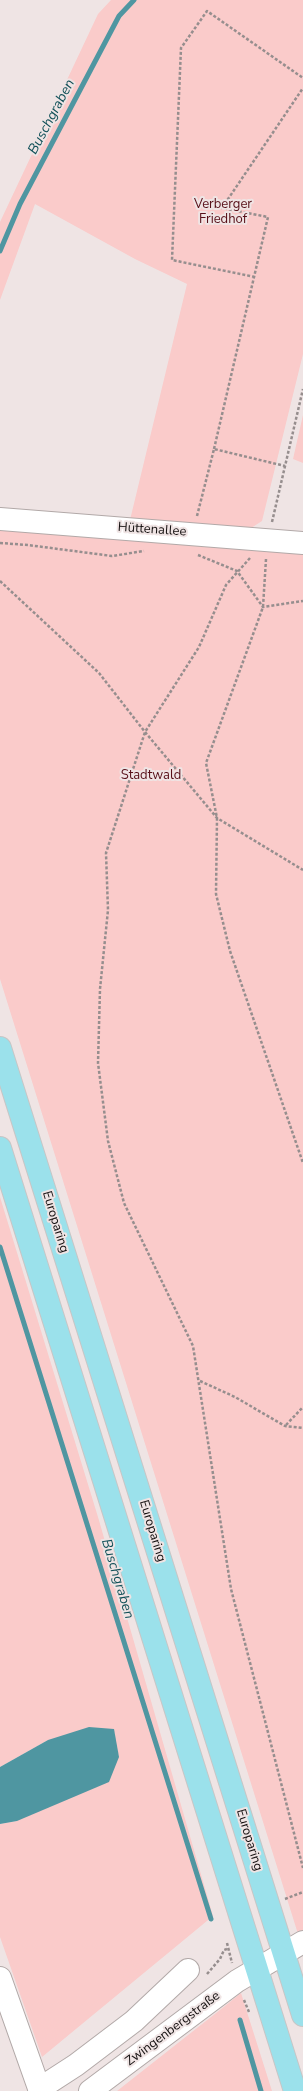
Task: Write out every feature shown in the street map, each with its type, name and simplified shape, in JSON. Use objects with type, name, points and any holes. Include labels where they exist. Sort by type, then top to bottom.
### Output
[{"type":"main road","name":"Europaring","points":[[0,1048],[303,2015]]},
{"type":"main road","points":[[0,1148],[295,2091]]},
{"type":"street","name":"Hüttenallee","points":[[0,519],[194,543],[267,540],[303,543]]},
{"type":"street","name":"Zwingenbergstraße","points":[[90,2091],[153,2043],[257,1968],[303,1942]]},
{"type":"street","points":[[0,1978],[39,2090],[76,2066],[134,2021],[188,1970]]},
{"type":"street","points":[[134,2021],[153,2043]]},
{"type":"path","points":[[255,277],[172,260],[181,48],[207,11],[303,78]]},
{"type":"path","points":[[263,607],[237,571],[194,543],[197,517],[268,217],[222,208],[303,88]]},
{"type":"path","points":[[303,389],[267,540],[263,607],[206,763],[218,818],[216,894],[230,951],[303,1163]]},
{"type":"path","points":[[214,449],[285,466]]},
{"type":"path","points":[[0,543],[28,545],[112,556],[151,550]]},
{"type":"path","points":[[237,571],[226,585],[199,647],[145,732],[106,853],[108,910],[100,989],[98,1063],[108,1141],[124,1203],[193,1346],[200,1381],[231,1589],[303,1868]]},
{"type":"path","points":[[0,581],[100,673],[145,732],[218,818],[303,870]]},
{"type":"path","points":[[263,607],[303,601]]},
{"type":"path","points":[[200,1381],[235,1397],[285,1426],[303,1428]]},
{"type":"path","points":[[285,1426],[303,1406]]},
{"type":"green space","name":"Verberger Friedhof","points":[[111,0],[303,0],[303,354],[262,521],[248,530],[130,520],[187,284],[135,259],[35,204],[0,300],[0,222],[98,14]]},
{"type":"green space","points":[[303,415],[303,463],[293,459]]},
{"type":"green space","name":"Stadtwald","points":[[0,529],[303,552],[303,1950],[0,979]]},
{"type":"green space","points":[[0,1197],[98,1517],[213,1916],[42,2057],[0,1937],[0,1824],[17,1821],[48,1740],[0,1767]]},
{"type":"green space","points":[[241,1993],[272,2091],[117,2091],[225,2006]]},
{"type":"water","points":[[89,1727],[114,1729],[119,1757],[109,1782],[17,1821],[0,1824],[0,1767],[48,1740]]},
{"type":"waterway","name":"Buschgraben","points":[[0,251],[20,204],[119,16],[134,0]]},
{"type":"waterway","name":"Buschgraben","points":[[0,1247],[211,1919]]},
{"type":"waterway","name":"Buschgraben","points":[[240,2020],[261,2091]]}]
